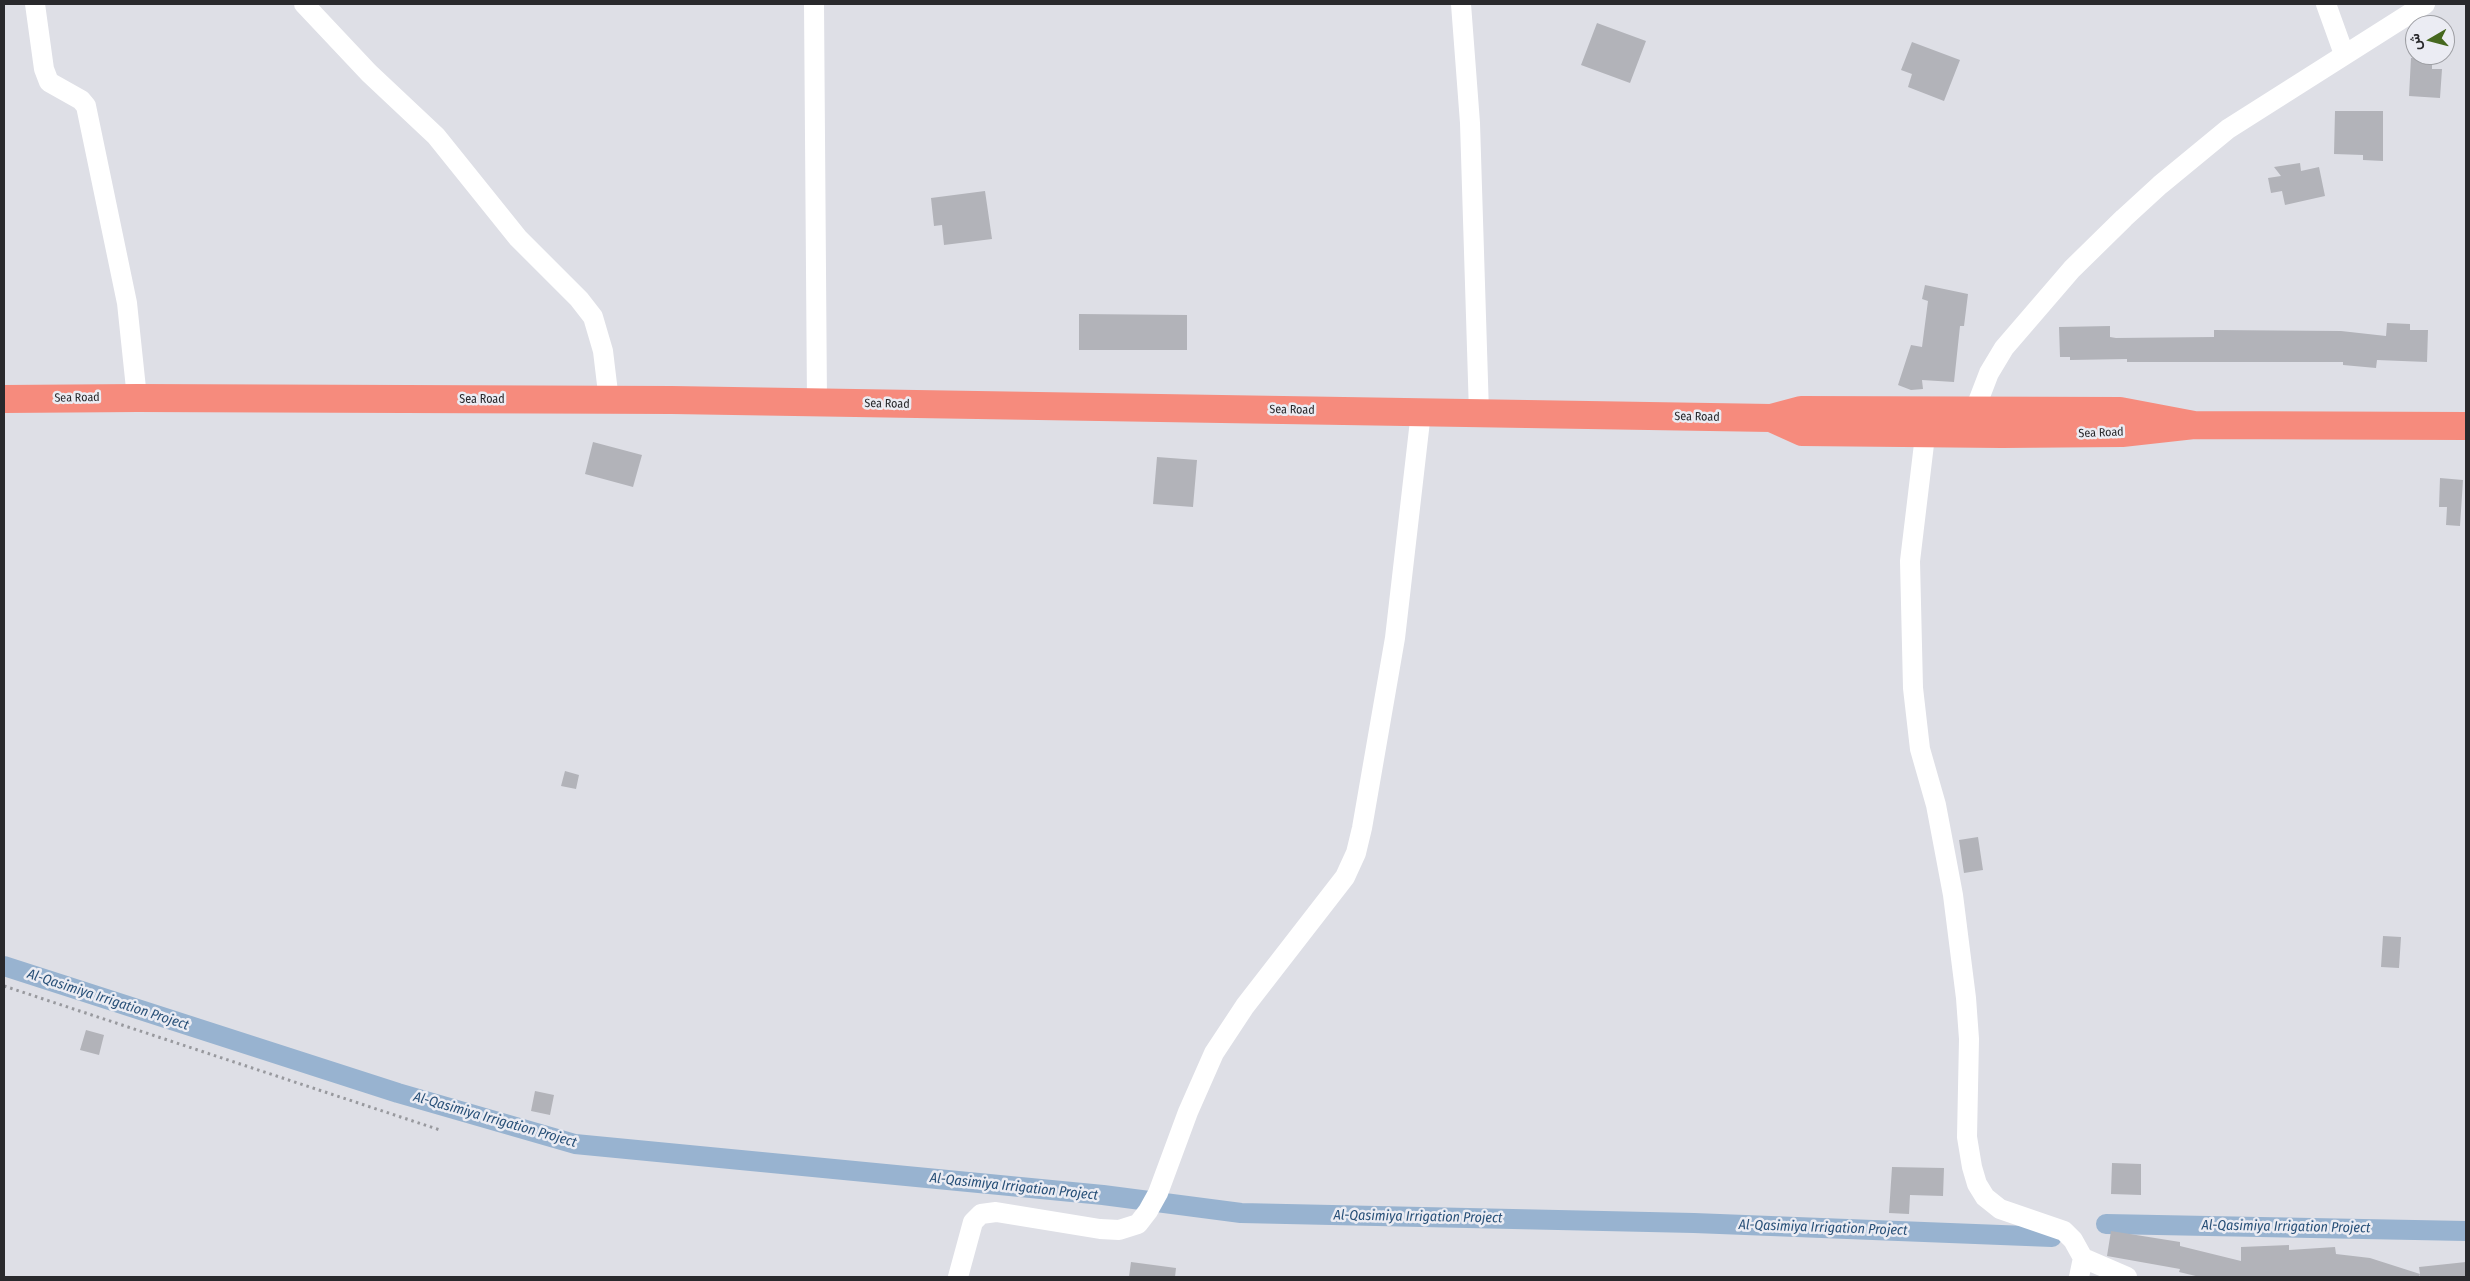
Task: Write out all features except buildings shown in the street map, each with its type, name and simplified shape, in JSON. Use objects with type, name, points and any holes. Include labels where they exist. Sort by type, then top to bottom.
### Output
[{"type":"highway","name":"Sea Road","points":[[4,399],[137,398],[816,403],[1771,418],[1802,432],[1927,421],[1973,422],[2122,433],[2194,425],[2466,426]]},
{"type":"street","points":[[35,4],[44,69],[49,82],[81,100],[86,106],[127,303],[137,398]]},
{"type":"street","points":[[304,4],[369,73],[436,136],[518,238],[579,299],[593,317],[603,351],[609,401]]},
{"type":"street","points":[[814,4],[816,403]]},
{"type":"street","points":[[1461,4],[1470,123],[1479,413]]},
{"type":"street","points":[[2326,4],[2344,54]]},
{"type":"street","points":[[1973,422],[1989,373],[2004,348],[2072,269],[2124,218],[2160,185],[2228,129],[2425,4]]},
{"type":"street","points":[[958,1277],[973,1222],[981,1214],[996,1212],[1080,1227],[1119,1230],[1138,1224],[1148,1211],[1158,1192],[1188,1112],[1214,1053],[1284,954],[1345,877],[1356,853],[1370,787],[1395,638],[1421,412]]},
{"type":"street","points":[[1927,421],[1910,561],[1913,688],[1920,749],[1936,805],[1952,895],[1966,998],[1969,1039],[1967,1137],[1972,1167],[1977,1184],[1985,1197],[2000,1209],[2064,1231],[2073,1240],[2083,1258],[2127,1277]]},
{"type":"street","points":[[2079,1277],[2083,1258]]},
{"type":"path","points":[[4,986],[440,1130]]},
{"type":"waterway","name":"Al-Qasimiya Irrigation Project","points":[[4,966],[398,1093],[575,1144],[1103,1195],[1241,1213],[1694,1223],[2052,1237]]},
{"type":"waterway","name":"Al-Qasimiya Irrigation Project","points":[[2106,1224],[2466,1231]]}]
